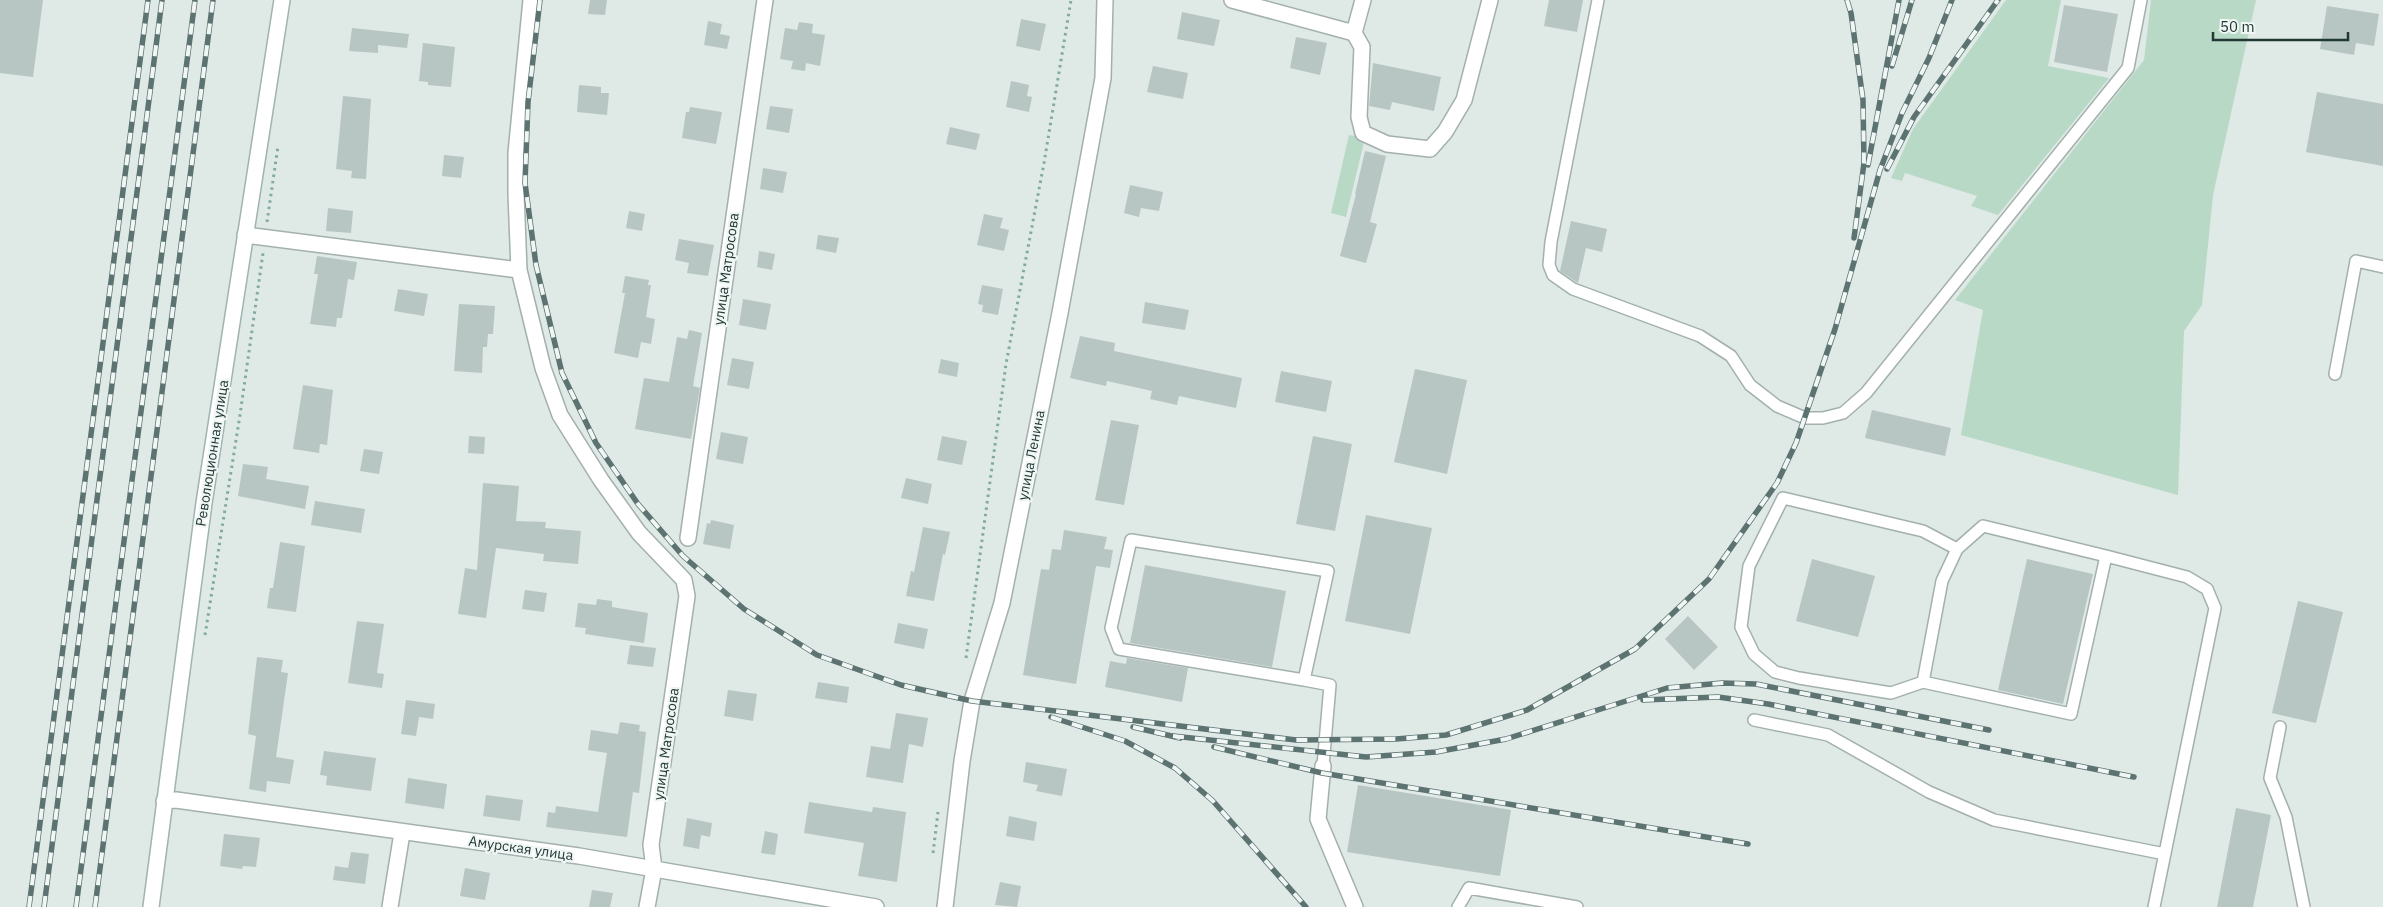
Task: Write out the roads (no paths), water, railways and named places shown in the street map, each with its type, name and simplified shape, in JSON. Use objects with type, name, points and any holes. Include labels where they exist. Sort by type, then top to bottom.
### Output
[{"type":"street","name":"Революционная улица","points":[[151,907],[204,503],[282,0]]},
{"type":"street","points":[[245,235],[519,270],[516,153],[532,0]]},
{"type":"street","name":"улица Матросова","points":[[688,538],[765,0]]},
{"type":"street","name":"улица Ленина","points":[[945,907],[962,761],[972,701],[1002,604],[1060,313],[1103,78],[1105,0]]},
{"type":"street","points":[[1232,0],[1354,33]]},
{"type":"street","points":[[1363,0],[1354,33],[1362,48],[1359,117],[1363,133],[1387,144],[1430,149],[1445,132],[1464,100],[1490,0]]},
{"type":"street","name":"улица Матросова","points":[[519,270],[543,368],[560,415],[601,480],[639,534],[684,580],[687,596],[651,845],[654,869],[647,907]]},
{"type":"street","points":[[1323,766],[1318,819],[1355,907]]},
{"type":"street","name":"Амурская улица","points":[[164,801],[176,800],[402,833],[579,856],[876,907]]},
{"type":"street","points":[[390,907],[402,833]]},
{"type":"lane","points":[[1598,0],[1549,265],[1554,275],[1573,289],[1700,336],[1731,356],[1750,384],[1777,406],[1805,418],[1823,418],[1844,413],[1866,393],[2128,68],[2141,0]]},
{"type":"lane","points":[[2335,374],[2356,261],[2383,267]]},
{"type":"lane","points":[[1957,549],[1923,531],[1782,498],[1749,566],[1741,627],[1754,654],[1775,672],[1799,678],[1891,693],[1923,682],[2071,714],[2106,556]]},
{"type":"lane","points":[[1923,682],[1942,581],[1957,549],[1983,526],[2187,578],[2207,589],[2215,608],[2154,907]]},
{"type":"lane","points":[[1304,680],[1328,571],[1131,540],[1111,628],[1119,649],[1330,685],[1323,766]]},
{"type":"lane","points":[[1754,720],[1828,735],[1928,792],[1994,820],[2164,854]]},
{"type":"lane","points":[[2280,726],[2270,778],[2286,817],[2304,907]]},
{"type":"lane","points":[[1458,907],[1469,888],[1577,907]]},
{"type":"railway","points":[[29,907],[148,0]]},
{"type":"railway","points":[[44,907],[162,0]]},
{"type":"railway","points":[[76,907],[195,0]]},
{"type":"railway","points":[[95,907],[213,0]]},
{"type":"railway","points":[[540,0],[528,102],[525,183],[536,265],[562,373],[596,443],[638,504],[683,556],[744,609],[817,655],[901,685],[972,701],[1296,740],[1396,739],[1446,735],[1527,710],[1635,649],[1709,579],[1777,483],[1796,443],[1835,329],[1880,170],[1902,113],[1929,58],[1952,0]]},
{"type":"railway","points":[[1847,0],[1851,13],[1863,100],[1864,163],[1854,238]]},
{"type":"railway","points":[[1868,165],[1899,0]]},
{"type":"railway","points":[[1892,66],[1912,0]]},
{"type":"railway","points":[[1887,169],[1914,117],[1998,0]]},
{"type":"railway","points":[[1173,736],[1366,757],[1436,752],[1506,739],[1667,688],[1722,683],[1756,684],[1989,730]]},
{"type":"railway","points":[[1643,700],[1718,697],[1768,704],[2134,777]]},
{"type":"railway","points":[[1051,717],[1125,741],[1175,768],[1213,801],[1306,907]]},
{"type":"railway","points":[[1133,727],[1180,738]]},
{"type":"railway","points":[[1214,747],[1322,773],[1748,844]]}]
